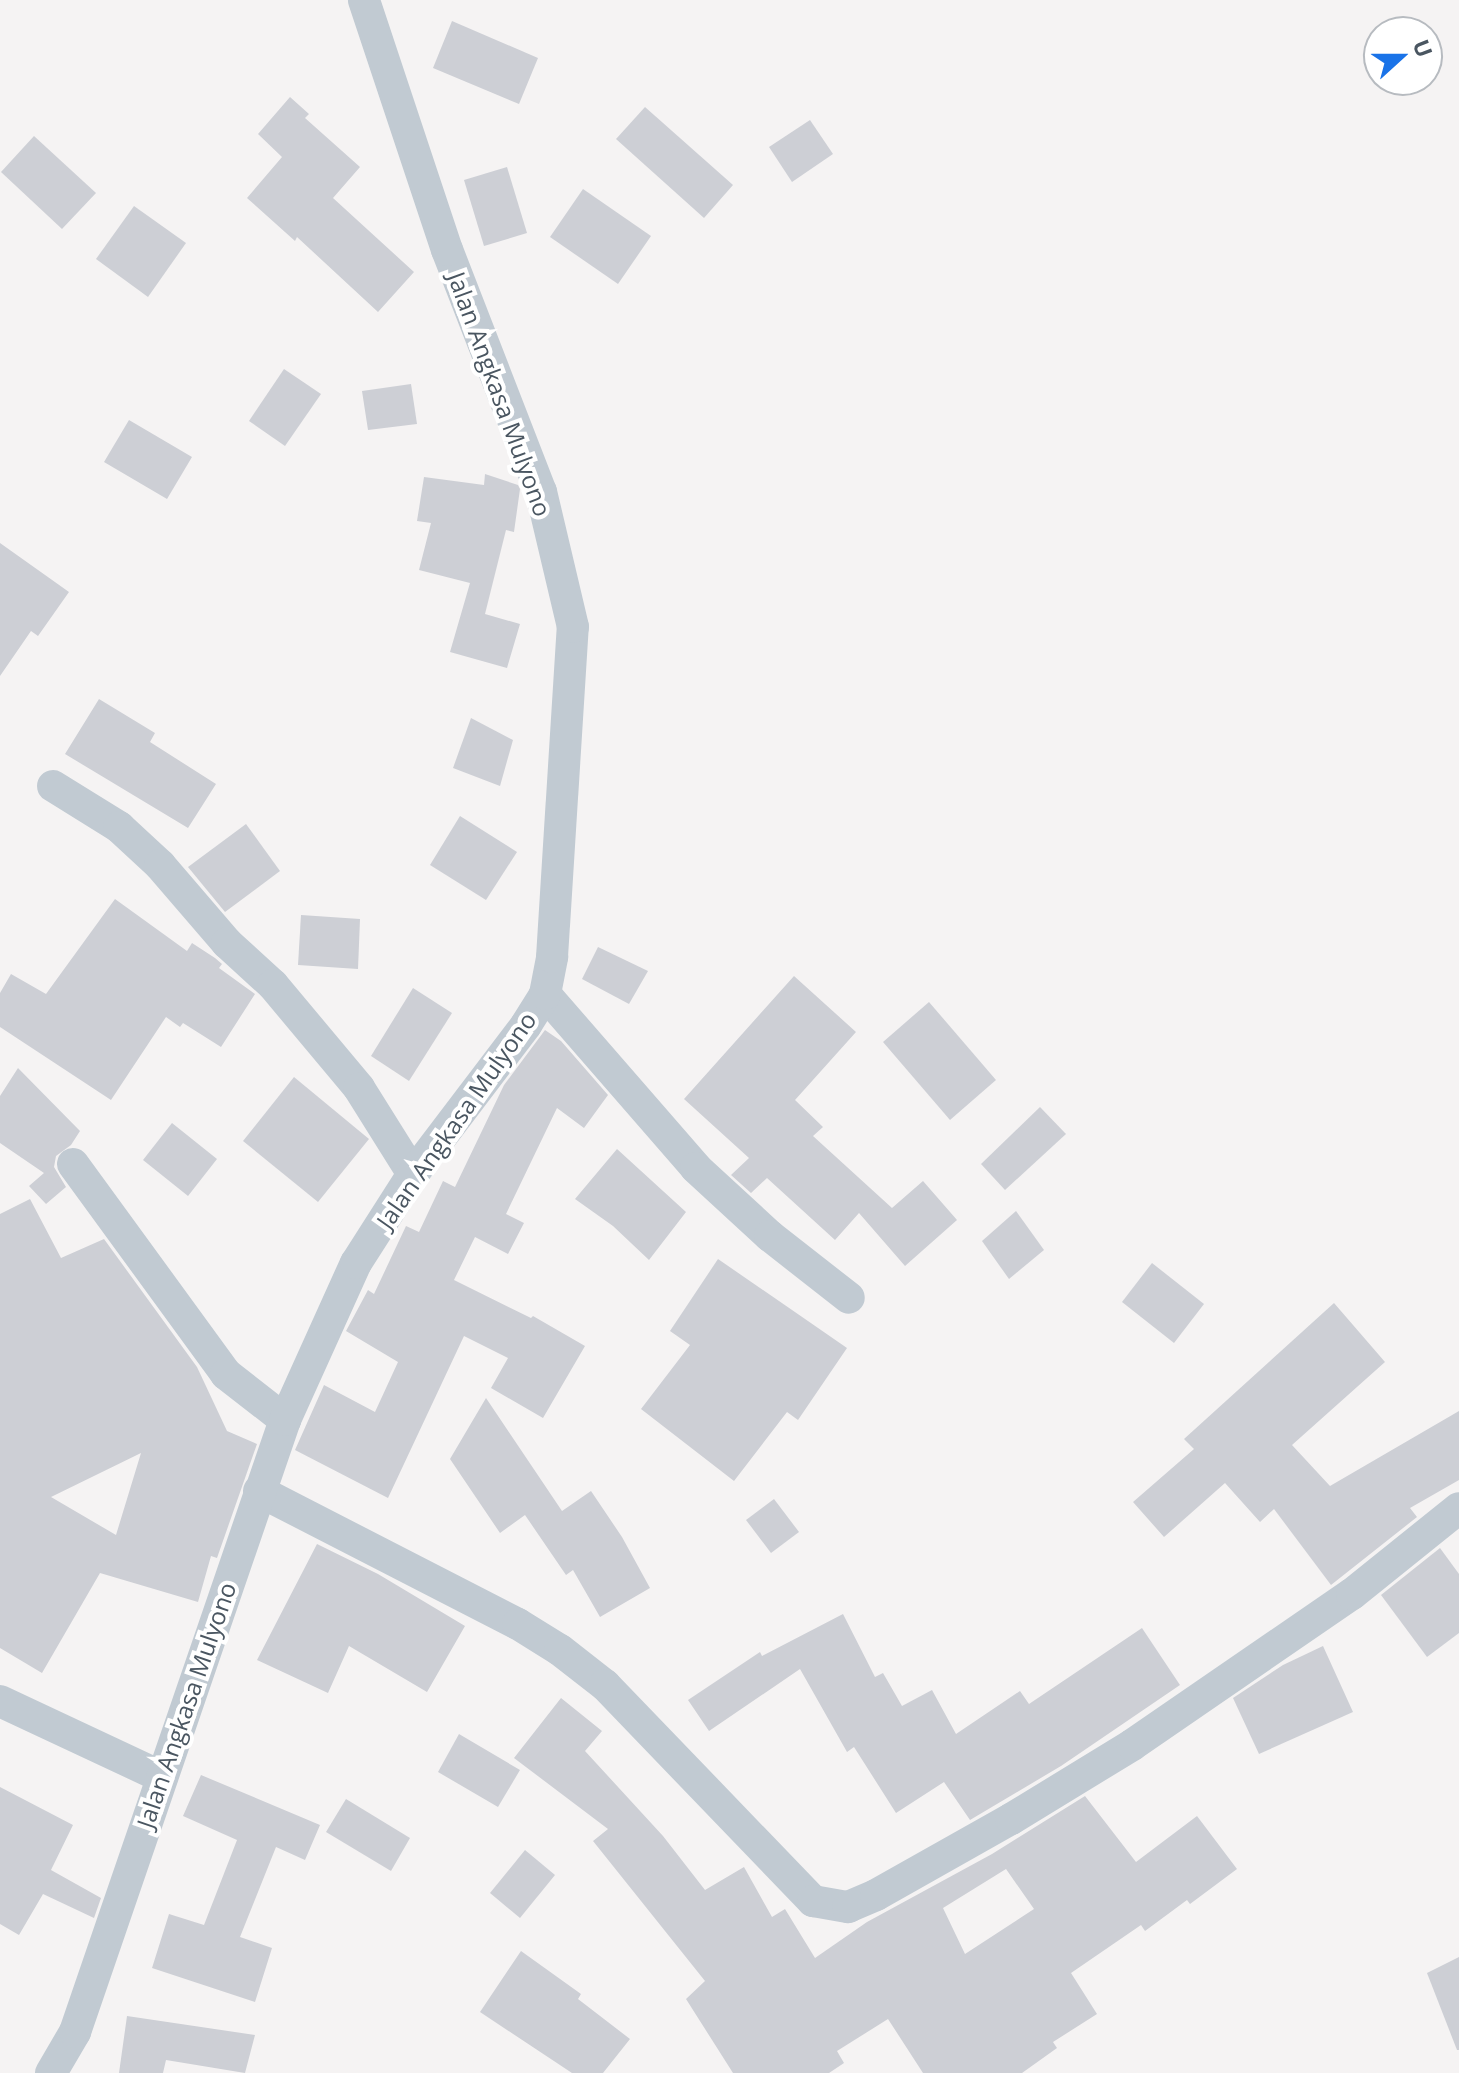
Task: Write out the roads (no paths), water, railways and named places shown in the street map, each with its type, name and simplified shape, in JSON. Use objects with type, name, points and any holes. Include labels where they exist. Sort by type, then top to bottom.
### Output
[{"type":"street","name":"Jalan Angkasa Mulyono","points":[[51,2073],[75,2032],[285,1420],[356,1263],[413,1174],[526,1025],[545,994],[552,957],[573,627],[541,492],[447,250],[364,0]]},
{"type":"street","points":[[53,786],[119,827],[160,865],[227,943],[273,985],[359,1088],[413,1174]]},
{"type":"street","points":[[545,994],[696,1168],[770,1236],[849,1298]]},
{"type":"street","points":[[73,1164],[226,1374],[285,1420]]},
{"type":"street","points":[[259,1491],[518,1624],[560,1650],[605,1685],[813,1901],[848,1907],[876,1895],[1011,1819],[1132,1745],[1352,1594],[1459,1508]]},
{"type":"street","points":[[0,1701],[162,1777]]}]
